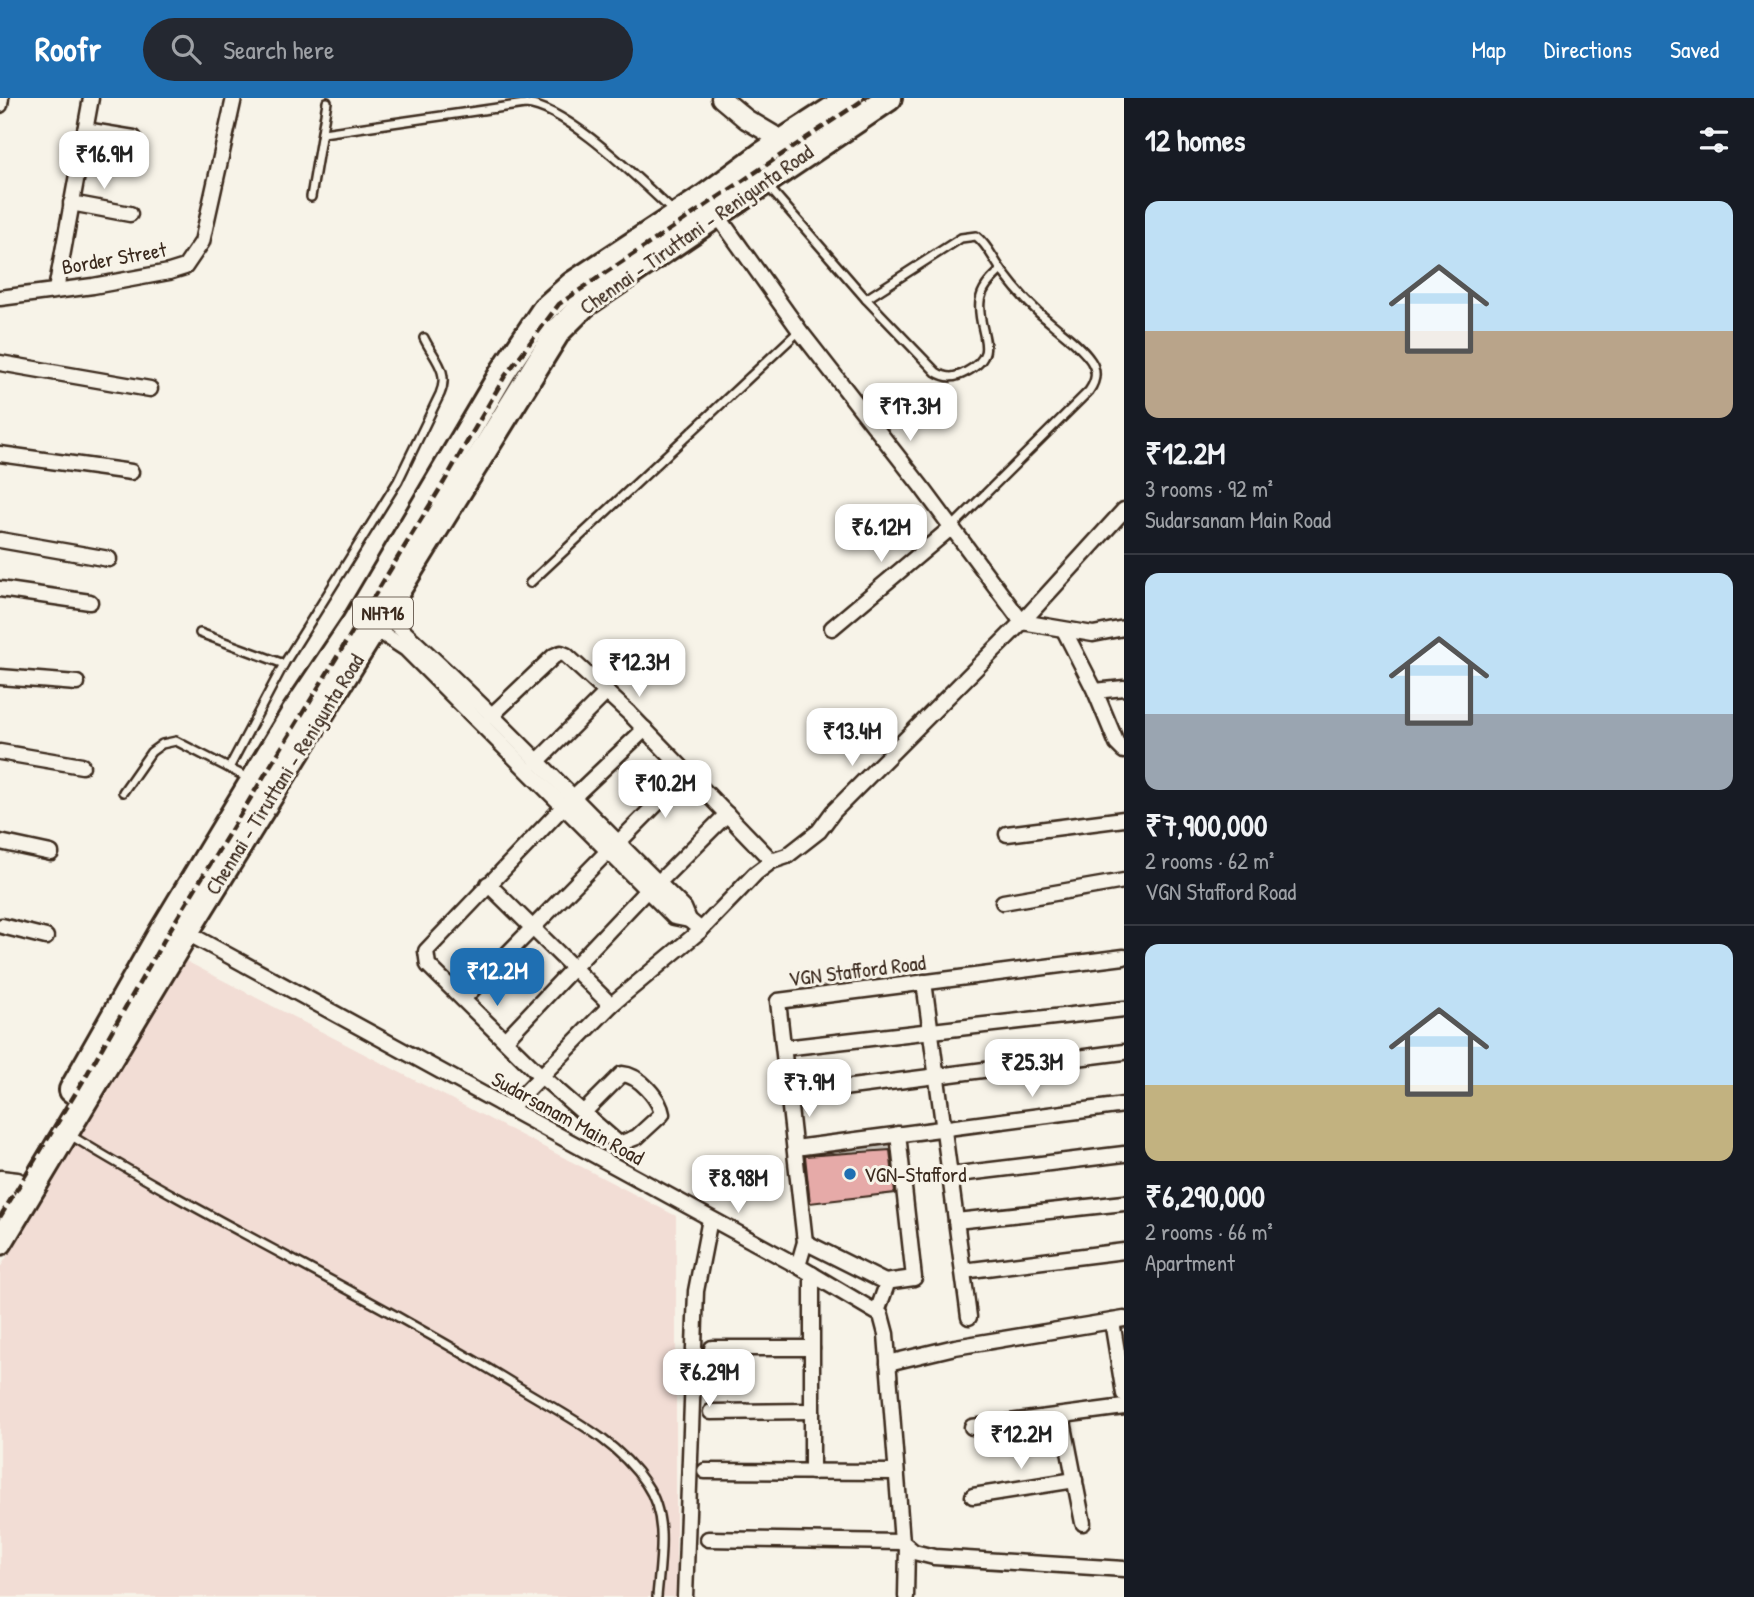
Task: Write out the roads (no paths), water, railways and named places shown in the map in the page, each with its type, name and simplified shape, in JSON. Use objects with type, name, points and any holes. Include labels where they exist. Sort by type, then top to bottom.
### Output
[{"type":"highway","name":"Chennai - Tiruttani - Renigunta Road","points":[[777,161],[850,98]]},
{"type":"highway","name":"Chennai - Tiruttani - Renigunta Road","points":[[0,1242],[9,1193],[177,927],[379,620],[558,331],[585,304],[711,206],[777,161],[889,98]]},
{"type":"highway","name":"Chennai - Tiruttani - Renigunta Road","points":[[9,1193],[66,1132],[254,780],[294,713],[354,624],[504,370],[545,309],[573,284],[676,214],[711,206]]},
{"type":"street","points":[[0,105],[1,98]]},
{"type":"street","points":[[55,289],[91,98]]},
{"type":"street","name":"Border Street","points":[[0,298],[93,286],[185,267],[202,242],[234,98]]},
{"type":"street","points":[[721,98],[746,119],[777,161]]},
{"type":"street","points":[[85,130],[134,138]]},
{"type":"street","points":[[71,203],[130,214]]},
{"type":"street","points":[[711,206],[800,331],[1022,622],[1093,634],[1124,628]]},
{"type":"street","points":[[0,363],[150,389]]},
{"type":"street","points":[[0,454],[131,472]]},
{"type":"street","points":[[509,1109],[611,1005],[701,930],[756,873],[772,861],[787,856],[819,831],[833,812],[1022,622],[1124,510]]},
{"type":"street","points":[[832,628],[952,527]]},
{"type":"street","points":[[0,540],[109,559]]},
{"type":"street","points":[[0,589],[90,602]]},
{"type":"street","points":[[379,620],[470,704],[653,887],[684,908],[689,920],[701,930]]},
{"type":"street","points":[[1064,630],[1095,691],[1116,744],[1124,751]]},
{"type":"street","points":[[491,716],[554,656],[561,653],[572,660],[645,729],[772,861]]},
{"type":"street","points":[[0,677],[77,683]]},
{"type":"street","points":[[1095,691],[1124,688]]},
{"type":"street","points":[[537,761],[607,692]]},
{"type":"street","points":[[470,704],[491,716],[537,761],[568,802]]},
{"type":"street","points":[[583,1113],[622,1074],[630,1074],[654,1096],[661,1106],[662,1114],[636,1137],[619,1144],[583,1113],[541,1075],[428,965],[426,951],[568,802],[645,729]]},
{"type":"street","points":[[0,752],[82,766]]},
{"type":"street","points":[[463,999],[687,773]]},
{"type":"street","points":[[505,1040],[573,967],[727,814]]},
{"type":"street","points":[[1007,834],[1124,819]]},
{"type":"street","points":[[0,842],[51,853]]},
{"type":"street","points":[[1003,902],[1124,881]]},
{"type":"street","points":[[488,884],[611,1005]]},
{"type":"street","name":"Sudarsanam Main Road","points":[[177,927],[798,1266],[877,1312]]},
{"type":"street","points":[[1,929],[46,937]]},
{"type":"street","name":"VGN Stafford Road","points":[[798,1266],[805,1242],[778,1001],[1124,957]]},
{"type":"street","points":[[923,982],[969,1317]]},
{"type":"street","points":[[784,1048],[1124,1009]]},
{"type":"street","points":[[789,1095],[1124,1052]]},
{"type":"street","points":[[795,1148],[1124,1105]]},
{"type":"street","points":[[805,1242],[885,1282],[914,1278],[898,1134]]},
{"type":"street","points":[[950,1175],[1124,1154]]},
{"type":"street","points":[[956,1221],[1124,1203]]},
{"type":"street","points":[[685,1597],[696,1292],[710,1219]]},
{"type":"street","points":[[962,1270],[1124,1251]]},
{"type":"street","points":[[812,1274],[812,1472]]},
{"type":"street","points":[[885,1282],[886,1287],[877,1312],[881,1315],[886,1334],[896,1472],[905,1544],[906,1597]]},
{"type":"street","points":[[888,1363],[956,1347],[1118,1320],[1124,1394]]},
{"type":"street","points":[[712,1348],[812,1348]]},
{"type":"street","points":[[972,1427],[1124,1406]]},
{"type":"street","points":[[711,1412],[812,1411]]},
{"type":"street","points":[[1062,1416],[1083,1523]]},
{"type":"street","points":[[705,1471],[896,1472]]},
{"type":"street","points":[[972,1496],[1075,1480]]},
{"type":"street","points":[[708,1539],[905,1544],[915,1552],[934,1557],[1124,1570]]},
{"type":"lane","points":[[311,197],[327,102]]},
{"type":"lane","points":[[323,133],[538,104],[615,158],[676,214]]},
{"type":"lane","points":[[777,161],[866,299],[936,372],[944,377],[952,378],[975,368],[987,352],[980,316],[981,299],[986,286],[1001,270]]},
{"type":"lane","points":[[866,299],[961,238],[976,236],[1025,299],[1091,360],[1095,383],[1089,391],[952,527]]},
{"type":"lane","points":[[530,583],[800,331]]},
{"type":"lane","points":[[229,768],[284,664],[398,481],[445,383],[441,368],[424,338]]},
{"type":"lane","points":[[200,633],[284,664]]},
{"type":"lane","points":[[123,792],[151,752],[162,744],[176,741],[254,780]]},
{"type":"lane","points":[[66,1132],[482,1364],[612,1445],[646,1483],[657,1507],[662,1542],[657,1597]]},
{"type":"railway","points":[[0,1217],[83,1081],[168,933],[444,482],[505,376],[559,304],[866,98]]},
{"type":"place","name":"VGN-Stafford","points":[[850,1174]]}]
